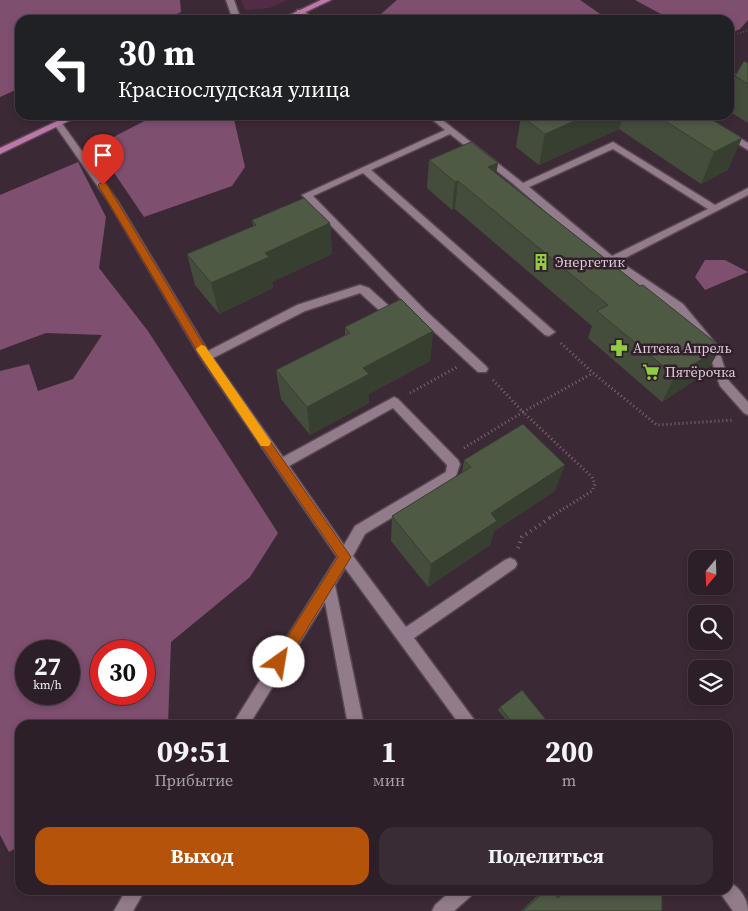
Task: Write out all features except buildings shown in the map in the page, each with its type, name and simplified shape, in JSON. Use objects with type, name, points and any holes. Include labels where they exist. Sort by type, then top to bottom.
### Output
[{"type":"main road","points":[[294,15],[327,0]]},
{"type":"main road","points":[[0,151],[66,120]]},
{"type":"street","points":[[230,0],[235,15]]},
{"type":"street","points":[[300,12],[304,15]]},
{"type":"street","points":[[734,77],[748,76]]},
{"type":"street","points":[[436,120],[522,187],[611,261],[679,307],[712,348],[724,383],[748,410]]},
{"type":"street","points":[[704,120],[748,147]]},
{"type":"street","points":[[58,124],[112,200],[206,356],[345,557],[466,720]]},
{"type":"street","points":[[450,131],[307,195],[412,316],[482,369]]},
{"type":"street","points":[[522,187],[613,145],[715,210]]},
{"type":"street","points":[[364,169],[549,332]]},
{"type":"street","points":[[611,261],[715,210],[748,190]]},
{"type":"street","points":[[206,356],[301,308],[360,289],[365,290],[395,318],[412,316]]},
{"type":"street","points":[[243,720],[360,530],[451,475],[454,464],[394,402],[281,464]]},
{"type":"street","points":[[404,636],[510,564]]},
{"type":"street","points":[[328,584],[355,720]]},
{"type":"street","points":[[123,911],[133,895]]},
{"type":"street","points":[[441,911],[459,895]]},
{"type":"street","points":[[731,895],[744,911]]},
{"type":"path","points":[[734,35],[748,30]]},
{"type":"path","points":[[549,332],[593,373],[657,425],[739,419]]},
{"type":"path","points":[[394,402],[470,359]]},
{"type":"path","points":[[482,369],[523,412],[592,476],[595,484],[592,491],[522,537],[514,560],[510,564]]},
{"type":"path","points":[[449,457],[523,412],[593,373]]},
{"type":"shaded area","points":[[0,0],[180,0],[181,12],[175,15],[15,15],[15,90],[0,97]]},
{"type":"shaded area","points":[[241,0],[287,0],[269,8],[247,10],[244,8]]},
{"type":"shaded area","points":[[397,0],[580,0],[602,15],[380,15]]},
{"type":"shaded area","points":[[635,0],[748,0],[748,20],[740,29],[734,32],[734,15],[663,15]]},
{"type":"shaded area","points":[[146,120],[234,120],[245,167],[232,186],[144,217],[96,146]]},
{"type":"shaded area","points":[[78,162],[106,217],[99,268],[148,331],[278,533],[250,577],[171,642],[168,720],[15,720],[15,849],[9,852],[0,835],[0,371],[29,364],[38,391],[73,379],[102,335],[46,333],[0,350],[0,195]]},
{"type":"shaded area","points":[[705,260],[725,260],[748,272],[705,290],[695,277]]},
{"type":"slow traffic","points":[[201,349],[265,442]]},
{"type":"place","name":"Энергетик","points":[[541,262]]},
{"type":"place","name":"Аптека Апрель","points":[[619,348]]},
{"type":"place","name":"Пятёрочка","points":[[651,372]]},
{"type":"route","points":[[103,185],[206,356],[345,557],[279,662]]}]
